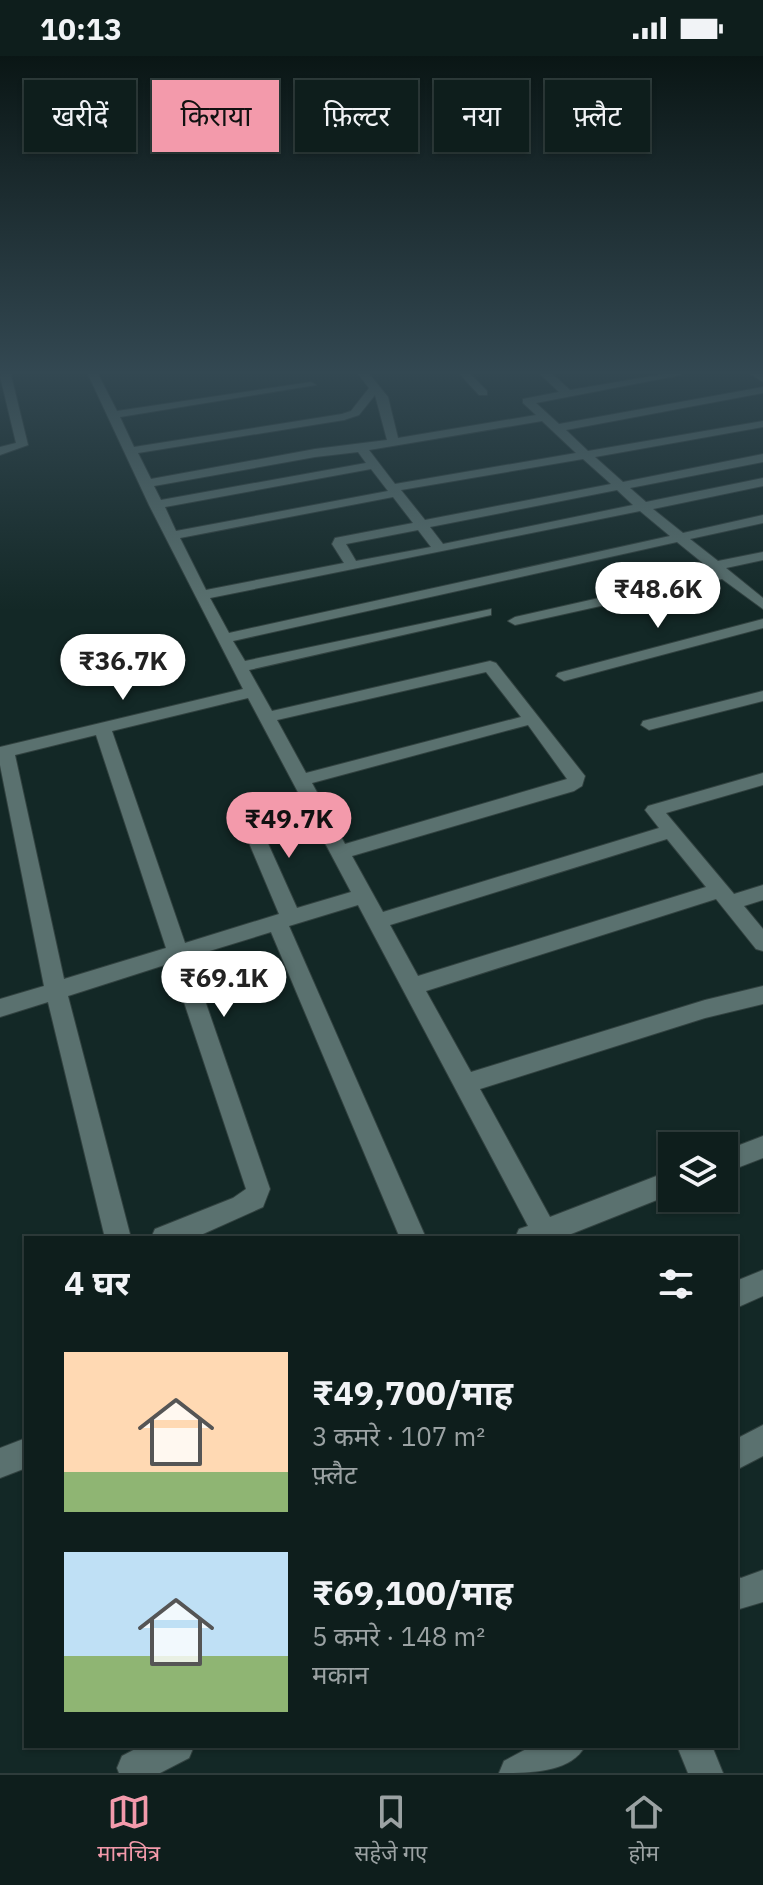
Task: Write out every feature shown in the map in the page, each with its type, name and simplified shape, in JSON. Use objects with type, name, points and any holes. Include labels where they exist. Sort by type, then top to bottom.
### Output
[{"type":"street","points":[[134,450],[129,451],[201,595],[269,717],[375,922],[414,986],[540,1236],[658,1188]]},
{"type":"street","points":[[145,484],[341,450]]},
{"type":"street","points":[[363,450],[440,549]]},
{"type":"street","points":[[583,450],[644,508],[763,605]]},
{"type":"street","points":[[172,536],[604,450]]},
{"type":"street","points":[[353,567],[340,541],[763,458]]},
{"type":"street","points":[[155,505],[373,465]]},
{"type":"street","points":[[201,595],[353,567],[763,482]]},
{"type":"street","points":[[225,638],[763,519]]},
{"type":"street","points":[[515,621],[720,570],[763,556]]},
{"type":"street","points":[[241,667],[486,612]]},
{"type":"street","points":[[564,676],[763,623]]},
{"type":"street","points":[[269,717],[490,666],[576,776],[576,782],[568,787],[339,853]]},
{"type":"street","points":[[117,1236],[56,991],[3,753],[255,691]]},
{"type":"street","points":[[649,725],[763,696]]},
{"type":"street","points":[[302,780],[532,719]]},
{"type":"street","points":[[102,728],[258,1189],[254,1199],[242,1206],[169,1236]]},
{"type":"street","points":[[763,779],[654,810],[763,943]]},
{"type":"street","points":[[248,819],[284,920],[412,1236]]},
{"type":"street","points":[[375,922],[671,831]]},
{"type":"street","points":[[414,986],[725,896],[763,892]]},
{"type":"street","points":[[0,1008],[362,896]]},
{"type":"street","points":[[464,1084],[705,1009],[763,995]]},
{"type":"street","points":[[738,1157],[763,1147]]},
{"type":"street","points":[[738,1294],[763,1283]]},
{"type":"street","points":[[738,1454],[763,1440]]},
{"type":"street","points":[[0,1463],[24,1454]]},
{"type":"street","points":[[738,1594],[763,1586]]},
{"type":"street","points":[[133,1762],[172,1748]]},
{"type":"street","points":[[516,1773],[564,1748]]},
{"type":"street","points":[[695,1748],[706,1773]]}]
